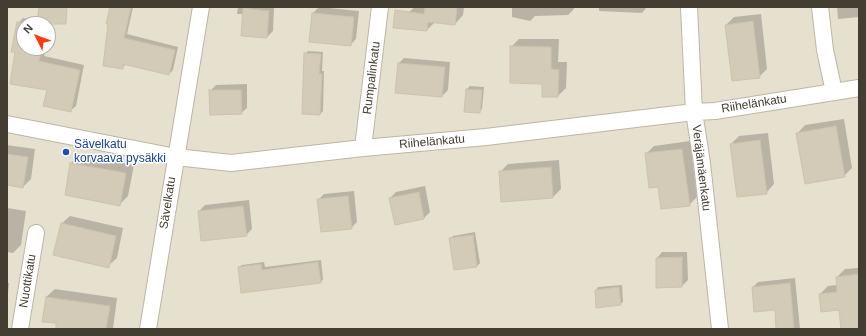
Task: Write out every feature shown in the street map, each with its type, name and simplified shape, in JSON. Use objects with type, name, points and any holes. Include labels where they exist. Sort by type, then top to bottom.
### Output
[{"type":"street","name":"Sävelkatu","points":[[148,329],[201,7]]},
{"type":"street","name":"Rumpalinkatu","points":[[363,148],[380,7]]},
{"type":"street","name":"Veräjämäenkatu","points":[[689,7],[694,112],[702,163],[720,329]]},
{"type":"street","points":[[820,7],[825,50],[834,92]]},
{"type":"street","name":"Riihelänkatu","points":[[7,124],[176,157],[231,163],[363,148],[486,137],[715,110],[859,88]]},
{"type":"street","name":"Nuottikatu","points":[[20,329],[36,233]]},
{"type":"shaded area","points":[[7,7],[859,7],[859,329],[7,329]]},
{"type":"building","points":[[39,7],[67,7],[66,24],[56,24],[56,16],[38,16]]},
{"type":"building","points":[[110,7],[131,7],[124,38],[175,50],[169,75],[123,64],[123,69],[103,66],[108,24],[106,24]]},
{"type":"building","points":[[425,7],[457,7],[455,25],[428,22],[427,31],[393,28],[395,10],[424,14]]},
{"type":"building","points":[[243,8],[269,11],[267,38],[241,36]]},
{"type":"building","points":[[312,13],[354,17],[351,46],[309,42]]},
{"type":"building","points":[[753,21],[760,78],[732,81],[725,25]]},
{"type":"building","points":[[16,27],[16,56],[40,56],[39,61],[80,70],[71,112],[43,106],[47,90],[10,84],[15,52],[11,52]]},
{"type":"building","points":[[510,46],[551,47],[551,69],[559,70],[558,97],[542,97],[542,84],[510,83]]},
{"type":"building","points":[[304,53],[321,54],[319,74],[322,74],[320,115],[302,114]]},
{"type":"building","points":[[398,63],[445,67],[442,97],[395,93]]},
{"type":"building","points":[[466,89],[482,90],[480,113],[464,112]]},
{"type":"building","points":[[209,90],[241,90],[242,114],[210,115]]},
{"type":"building","points":[[836,126],[845,177],[805,184],[796,133]]},
{"type":"building","points":[[760,140],[767,194],[737,197],[730,144]]},
{"type":"building","points":[[682,149],[690,206],[661,209],[658,187],[649,188],[645,153]]},
{"type":"building","points":[[7,154],[28,157],[23,188],[7,185]]},
{"type":"building","points":[[70,163],[126,173],[120,206],[65,195]]},
{"type":"building","points":[[551,167],[553,198],[501,202],[499,171]]},
{"type":"building","points":[[419,192],[424,219],[395,225],[389,198]]},
{"type":"building","points":[[348,196],[352,229],[321,232],[317,199]]},
{"type":"building","points":[[243,206],[247,236],[201,241],[198,211]]},
{"type":"building","points":[[61,223],[116,236],[109,268],[53,255]]},
{"type":"building","points":[[473,235],[477,267],[454,270],[449,238]]},
{"type":"building","points":[[682,257],[682,287],[656,288],[656,258]]},
{"type":"building","points":[[318,262],[321,283],[241,293],[238,267],[261,264],[262,270]]},
{"type":"building","points":[[859,274],[859,328],[841,329],[839,310],[821,312],[819,294],[837,292],[836,277]]},
{"type":"building","points":[[790,283],[794,329],[776,329],[775,310],[754,312],[752,287]]},
{"type":"building","points":[[619,287],[621,305],[596,308],[595,290]]},
{"type":"building","points":[[46,297],[110,306],[106,329],[56,329],[56,323],[42,322]]},
{"type":"place","name":"Sävelkatu korvaava pysäkki","points":[[66,152]]}]
